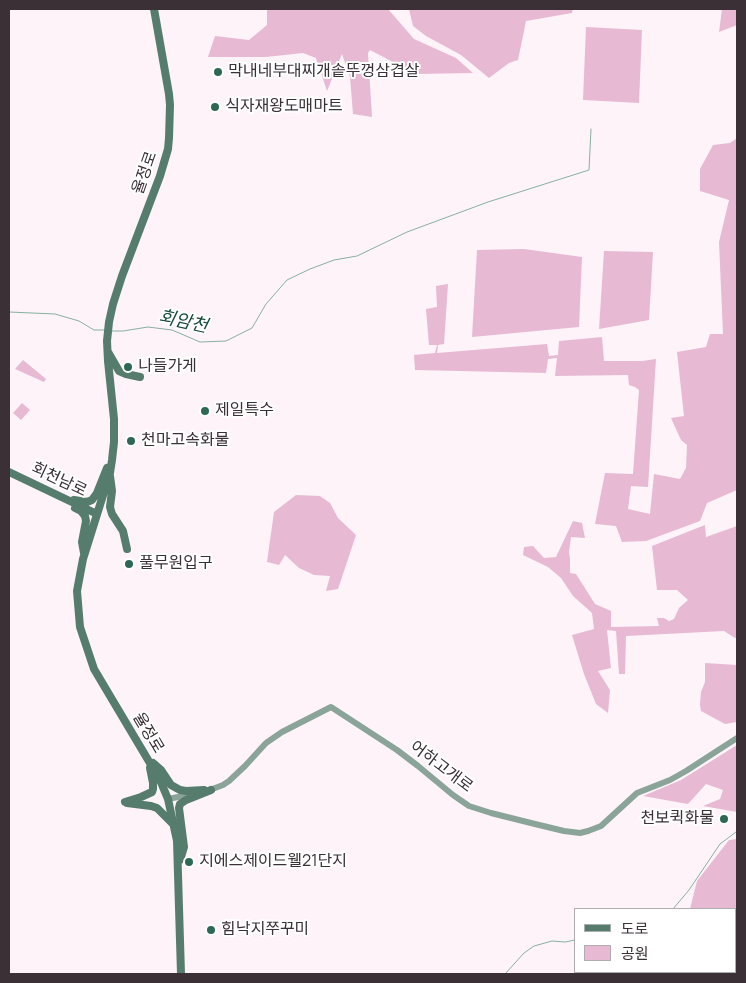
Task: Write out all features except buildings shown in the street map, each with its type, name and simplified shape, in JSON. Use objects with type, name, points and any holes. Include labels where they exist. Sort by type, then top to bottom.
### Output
[{"type":"main road","name":"율정로","points":[[154,9],[170,95],[168,148],[160,176],[122,276],[109,322],[107,350],[114,419],[112,460],[110,473],[84,555],[77,591],[80,627],[94,669],[160,780],[168,799],[177,841],[181,974]]},
{"type":"main road","points":[[107,350],[119,370],[126,374],[140,377]]},
{"type":"main road","points":[[63,497],[87,502],[92,500],[112,460]]},
{"type":"main road","name":"회천남로","points":[[9,472],[96,514]]},
{"type":"main road","points":[[110,473],[112,491],[110,507],[112,514],[123,531],[127,549]]},
{"type":"main road","points":[[63,497],[85,516],[86,521],[82,542],[84,555]]},
{"type":"main road","points":[[147,759],[161,770],[171,785],[180,790],[211,790]]},
{"type":"main road","points":[[147,759],[153,784],[152,792],[125,802],[157,808],[174,826]]},
{"type":"main road","points":[[178,864],[184,847],[180,804],[211,790]]},
{"type":"street","name":"어하고개로","points":[[168,799],[211,790],[229,781],[275,737],[331,707],[418,766],[469,806],[508,818],[564,831],[580,832],[601,826],[637,793],[670,780],[737,738]]},
{"type":"green space","points":[[267,9],[388,9],[414,39],[456,58],[473,73],[416,74],[370,50],[368,53],[372,117],[353,114],[350,77],[342,54],[327,91],[316,58],[303,53],[266,57],[208,57],[215,36],[249,40],[267,25]]},
{"type":"green space","points":[[409,9],[573,9],[572,13],[526,21],[518,60],[509,63],[489,78],[461,55],[426,36],[413,26]]},
{"type":"green space","points":[[722,9],[737,9],[737,25],[719,32]]},
{"type":"green space","points":[[586,27],[642,30],[639,103],[583,100]]},
{"type":"green space","points":[[737,138],[737,490],[707,503],[700,521],[646,541],[622,542],[616,526],[595,524],[605,473],[633,474],[639,390],[629,385],[628,375],[555,376],[557,358],[548,359],[546,373],[415,370],[414,355],[435,353],[437,345],[429,345],[426,309],[437,307],[436,286],[448,284],[444,344],[438,345],[437,353],[547,344],[549,356],[558,355],[559,341],[602,337],[604,361],[656,359],[648,487],[631,486],[628,509],[650,514],[654,474],[680,479],[686,468],[687,445],[681,440],[671,418],[684,416],[677,352],[706,347],[710,334],[723,334],[719,242],[729,200],[700,191],[700,169],[713,145],[730,143]]},
{"type":"green space","points":[[524,249],[582,257],[579,327],[472,337],[477,250]]},
{"type":"green space","points":[[604,251],[653,252],[649,320],[599,329]]},
{"type":"green space","points":[[23,360],[46,379],[44,382],[15,369]]},
{"type":"green space","points":[[22,403],[30,410],[21,420],[13,413]]},
{"type":"green space","points":[[296,495],[320,496],[330,503],[338,518],[356,535],[338,589],[326,591],[330,576],[314,575],[299,568],[285,555],[279,565],[267,562],[274,512]]},
{"type":"green space","points":[[573,521],[582,523],[585,538],[571,537],[569,552],[570,573],[576,574],[595,604],[611,611],[611,627],[659,626],[657,618],[664,618],[669,621],[674,619],[679,608],[688,600],[677,590],[657,590],[652,546],[705,525],[706,537],[737,526],[737,637],[735,638],[724,631],[626,636],[625,674],[619,674],[616,631],[607,630],[611,668],[598,671],[610,690],[608,713],[596,704],[572,635],[594,629],[592,613],[573,596],[561,578],[548,567],[523,555],[524,547],[533,546],[544,558],[556,557]]},
{"type":"green space","points":[[705,663],[737,665],[737,722],[725,724],[701,711],[701,692],[705,682]]},
{"type":"green space","points":[[737,745],[737,812],[703,806],[720,799],[723,790],[706,784],[688,804],[643,796],[681,780]]},
{"type":"green space","points":[[737,839],[737,974],[653,974],[736,973],[736,908],[690,908],[697,881],[729,840]]},
{"type":"waterway","name":"회암천","points":[[111,331],[148,327],[172,330],[200,342],[226,341],[252,328],[266,304],[287,280],[310,269],[334,260],[357,256],[407,232],[488,202],[589,170],[591,129]]},
{"type":"waterway","name":"회암천","points":[[9,312],[55,314],[79,321],[94,330],[105,330]]},
{"type":"waterway","points":[[674,908],[689,890],[720,844],[736,832]]},
{"type":"waterway","points":[[505,974],[524,953],[534,946],[552,941],[574,940]]},
{"type":"place","name":"막내네부대찌개솥뚜껑삼겹살","points":[[218,72]]},
{"type":"place","name":"식자재왕도매마트","points":[[215,107]]},
{"type":"place","name":"나들가게","points":[[128,367]]},
{"type":"place","name":"제일특수","points":[[205,411]]},
{"type":"place","name":"천마고속화물","points":[[131,441]]},
{"type":"place","name":"풀무원입구","points":[[129,564]]},
{"type":"place","name":"천보퀵화물","points":[[724,819]]},
{"type":"place","name":"지에스제이드웰21단지","points":[[189,862]]},
{"type":"place","name":"힘낙지쭈꾸미","points":[[211,930]]}]
